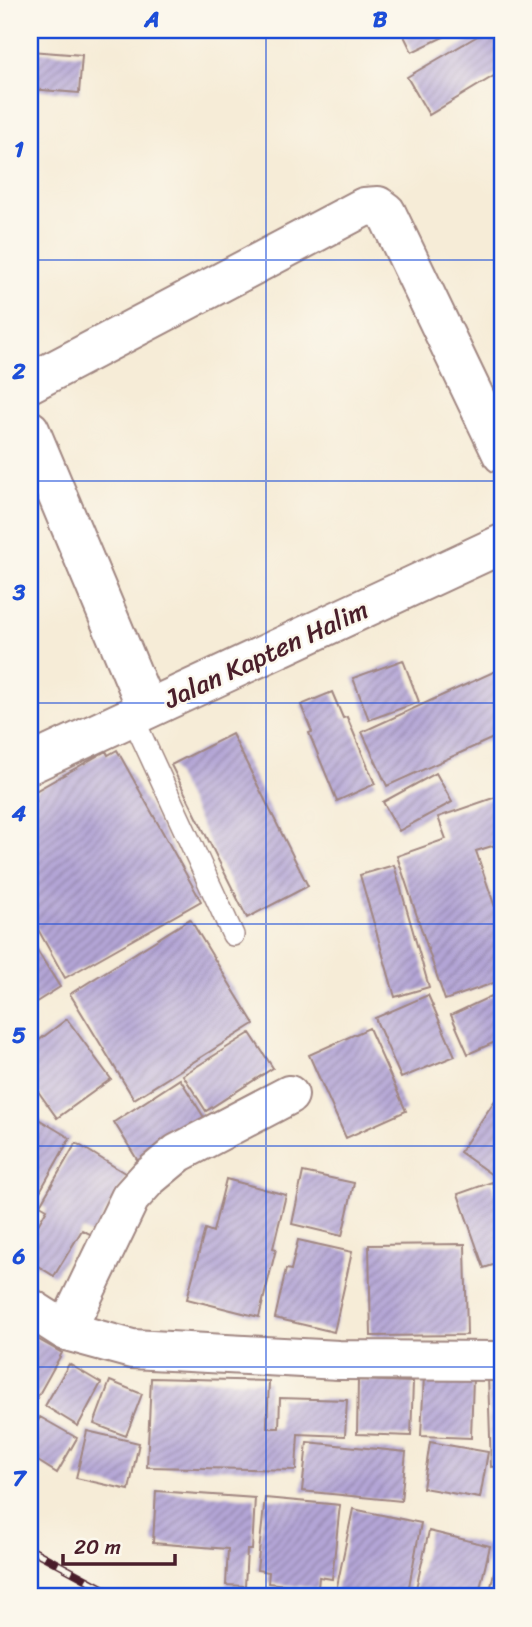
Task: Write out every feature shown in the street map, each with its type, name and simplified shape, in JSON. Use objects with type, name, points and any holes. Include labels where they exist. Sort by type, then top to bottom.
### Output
[{"type":"street","points":[[30,383],[364,207],[373,205],[386,212],[502,454]]},
{"type":"street","points":[[30,430],[139,712]]},
{"type":"street","name":"Jalan Kapten Halim","points":[[30,764],[502,544]]},
{"type":"street","points":[[65,1331],[130,1198],[148,1178],[178,1153],[289,1095]]},
{"type":"street","points":[[30,1308],[65,1331],[132,1349],[339,1360],[502,1362]]},
{"type":"lane","points":[[139,712],[233,934]]},
{"type":"building","points":[[401,30],[458,30],[412,52]]},
{"type":"building","points":[[488,30],[502,30],[502,71],[429,115],[407,77]]},
{"type":"building","points":[[30,51],[82,55],[79,93],[30,89]]},
{"type":"building","points":[[403,660],[419,702],[369,720],[353,678]]},
{"type":"building","points":[[502,668],[502,734],[387,786],[362,732]]},
{"type":"building","points":[[332,692],[343,718],[347,717],[375,784],[337,801],[309,733],[312,732],[301,705]]},
{"type":"building","points":[[232,734],[308,886],[247,918],[171,765]]},
{"type":"building","points":[[117,750],[201,901],[65,978],[30,915],[30,804],[36,801],[32,793],[106,751],[108,755]]},
{"type":"building","points":[[436,773],[452,802],[399,831],[383,802]]},
{"type":"building","points":[[496,797],[502,816],[502,843],[476,851],[502,928],[502,980],[445,1000],[397,856],[446,839],[438,817]]},
{"type":"building","points":[[394,865],[429,987],[395,997],[360,875]]},
{"type":"building","points":[[190,919],[254,1024],[134,1099],[70,994]]},
{"type":"building","points":[[30,939],[60,987],[30,1006]]},
{"type":"building","points":[[502,991],[502,1039],[468,1054],[451,1015]]},
{"type":"building","points":[[428,995],[455,1056],[401,1078],[375,1018]]},
{"type":"building","points":[[67,1019],[111,1079],[57,1118],[30,1080],[30,1047]]},
{"type":"building","points":[[369,1028],[406,1111],[346,1138],[309,1055]]},
{"type":"building","points":[[250,1033],[273,1068],[206,1111],[183,1075]]},
{"type":"building","points":[[180,1079],[205,1119],[138,1161],[114,1122]]},
{"type":"building","points":[[502,1090],[502,1182],[460,1152]]},
{"type":"building","points":[[30,1114],[70,1138],[30,1209]]},
{"type":"building","points":[[76,1143],[128,1175],[92,1235],[82,1230],[54,1276],[30,1261],[30,1239],[47,1209],[40,1205]]},
{"type":"building","points":[[303,1172],[354,1183],[342,1236],[292,1224]]},
{"type":"building","points":[[226,1179],[286,1195],[259,1317],[187,1299],[205,1229],[213,1232]]},
{"type":"building","points":[[492,1182],[502,1210],[502,1262],[484,1268],[458,1194]]},
{"type":"building","points":[[298,1240],[352,1252],[334,1332],[275,1318],[286,1269],[291,1270]]},
{"type":"building","points":[[465,1244],[467,1335],[371,1336],[369,1245]]},
{"type":"building","points":[[30,1335],[62,1353],[33,1405],[30,1403]]},
{"type":"building","points":[[69,1364],[101,1383],[78,1426],[45,1406]]},
{"type":"building","points":[[424,1376],[473,1377],[471,1438],[421,1436]]},
{"type":"building","points":[[488,1376],[502,1376],[502,1466],[491,1467]]},
{"type":"building","points":[[151,1378],[269,1381],[267,1428],[279,1428],[280,1398],[347,1400],[345,1436],[298,1434],[296,1470],[147,1467]]},
{"type":"building","points":[[358,1380],[413,1382],[411,1436],[357,1434]]},
{"type":"building","points":[[110,1381],[142,1394],[126,1436],[94,1424]]},
{"type":"building","points":[[40,1417],[77,1438],[57,1473],[30,1456],[30,1436]]},
{"type":"building","points":[[87,1431],[139,1443],[129,1490],[76,1478]]},
{"type":"building","points":[[307,1442],[406,1452],[401,1501],[302,1491]]},
{"type":"building","points":[[430,1442],[488,1452],[480,1498],[423,1488]]},
{"type":"building","points":[[156,1491],[255,1498],[252,1550],[247,1550],[245,1586],[226,1585],[228,1549],[153,1543]]},
{"type":"building","points":[[265,1498],[340,1505],[332,1579],[319,1577],[318,1588],[268,1583],[269,1572],[257,1570]]},
{"type":"building","points":[[353,1509],[421,1523],[407,1597],[365,1597],[336,1591]]},
{"type":"building","points":[[429,1531],[490,1546],[478,1597],[414,1597]]},
{"type":"building","points":[[502,1537],[502,1594],[490,1592]]},
{"type":"railway","points":[[30,1549],[119,1597]]}]
